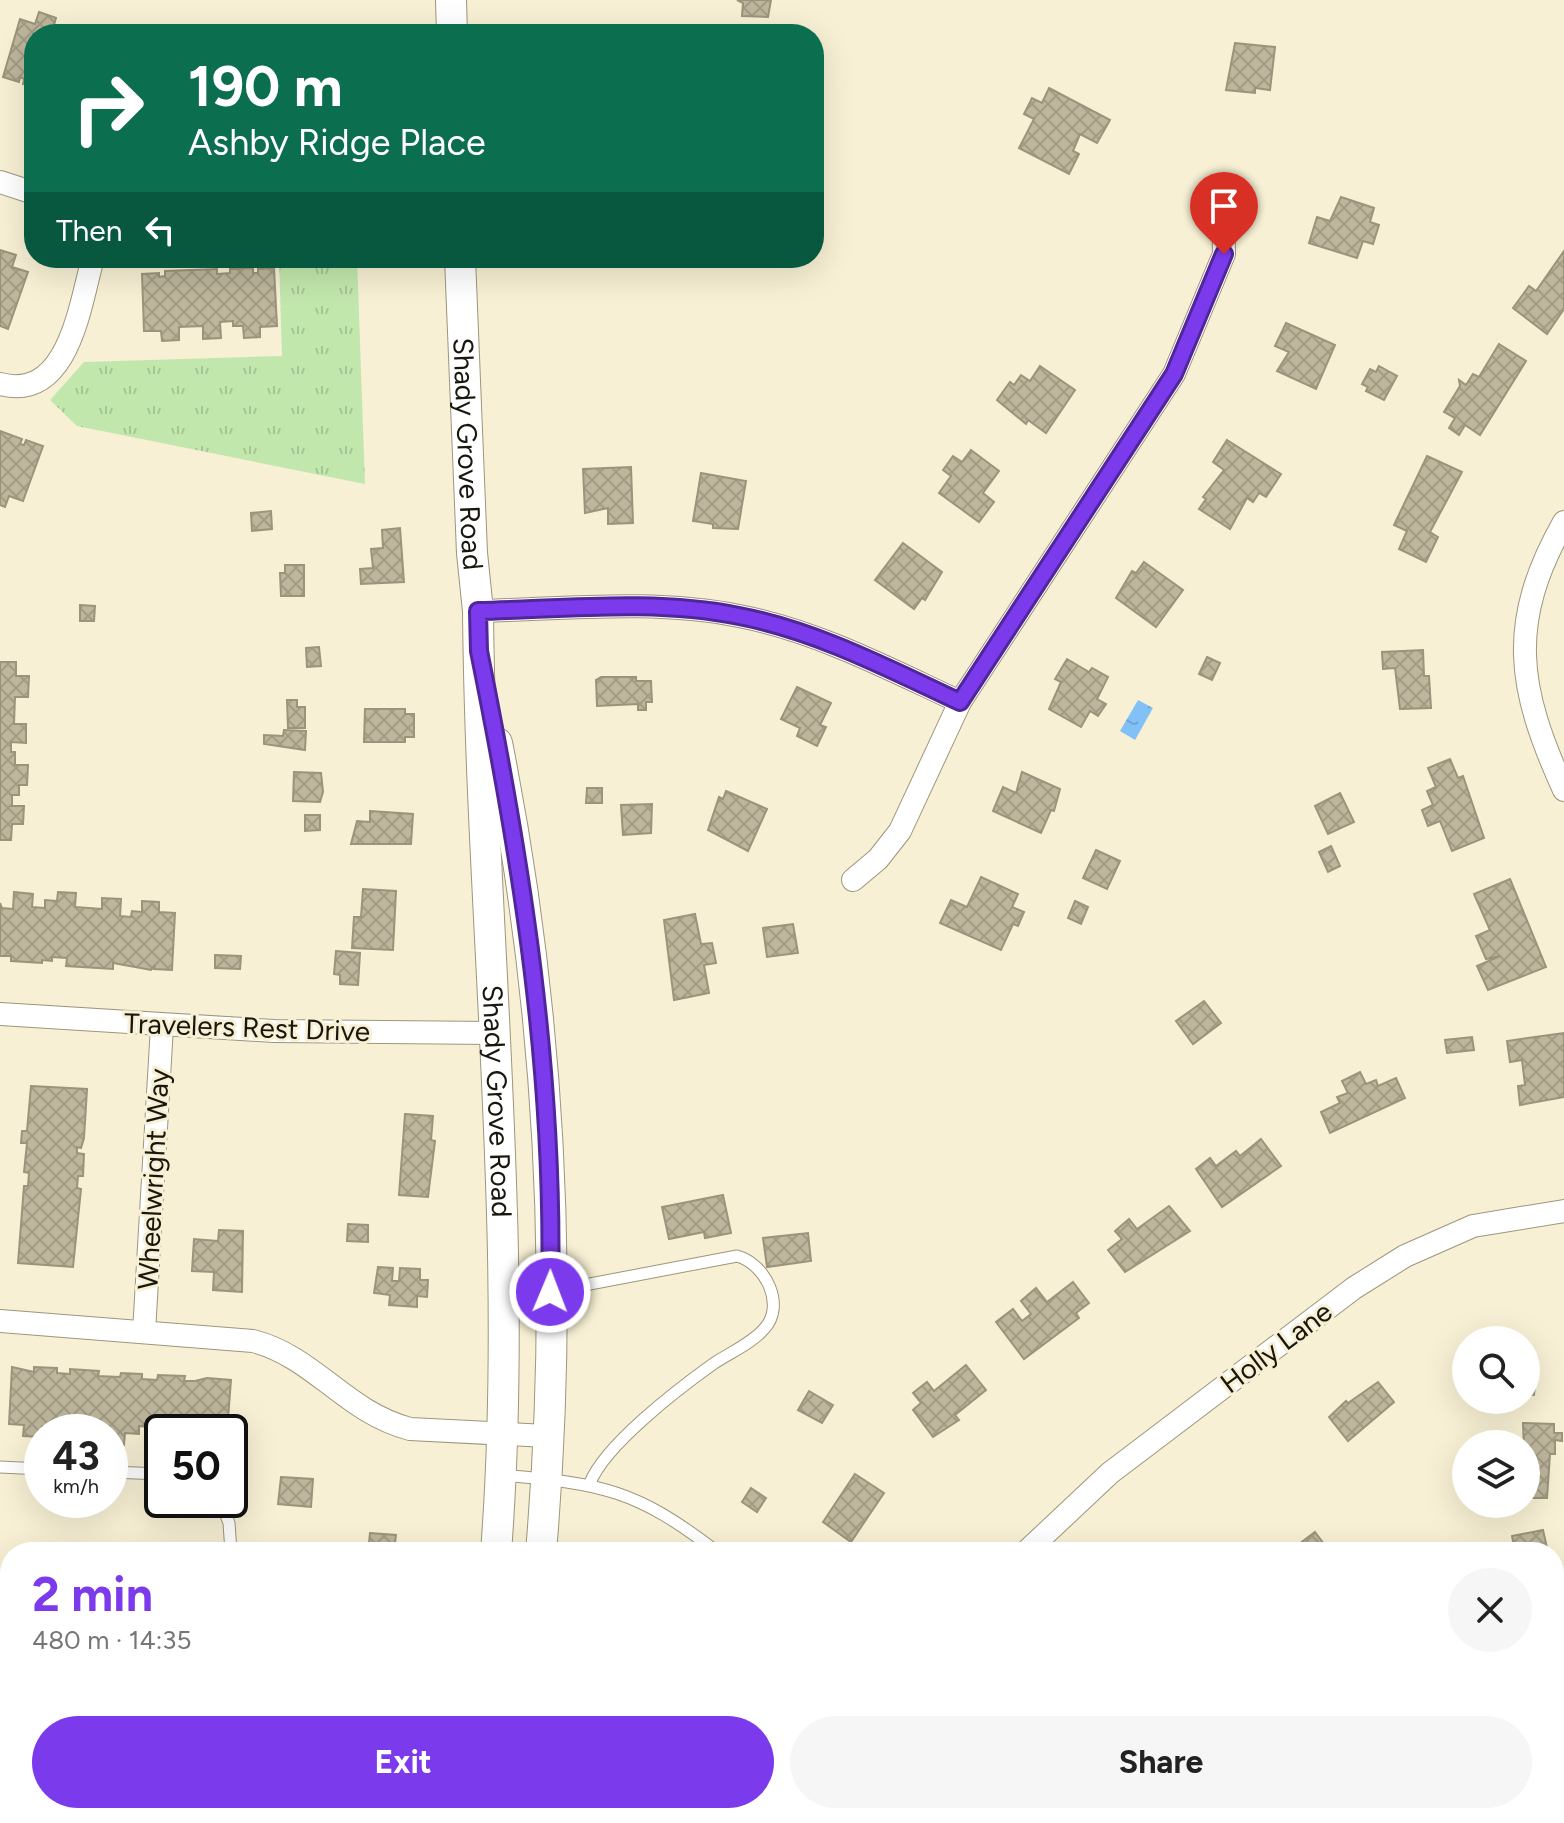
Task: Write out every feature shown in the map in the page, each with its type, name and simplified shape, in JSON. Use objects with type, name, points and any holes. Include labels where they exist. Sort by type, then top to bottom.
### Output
[{"type":"main road","points":[[451,0],[452,24]]},
{"type":"main road","name":"Shady Grove Road","points":[[460,268],[472,553],[478,611],[502,1243],[502,1474],[497,1542]]},
{"type":"main road","name":"Shady Grove Road","points":[[479,651],[508,800],[537,993],[549,1172],[550,1292],[542,1542]]},
{"type":"street","points":[[0,182],[24,190]]},
{"type":"street","points":[[853,880],[878,859],[900,831],[960,702],[1174,374],[1224,254],[1223,196]]},
{"type":"street","points":[[0,384],[28,385],[56,366],[73,331],[90,268]]},
{"type":"street","points":[[1564,522],[1533,589],[1523,649],[1538,723],[1564,790]]},
{"type":"street","points":[[478,611],[681,608],[741,616],[812,636],[960,702]]},
{"type":"street","name":"Travelers Rest Drive","points":[[0,1014],[274,1031],[494,1033]]},
{"type":"street","name":"Wheelwright Way","points":[[144,1332],[162,1026]]},
{"type":"street","name":"Holly Lane","points":[[1037,1542],[1110,1473],[1354,1288],[1405,1256],[1473,1226],[1564,1211]]},
{"type":"street","points":[[0,1321],[236,1338],[269,1345],[303,1364],[367,1414],[388,1423],[410,1429],[547,1436]]},
{"type":"lane","points":[[550,1292],[737,1256],[751,1263],[775,1297],[775,1310],[765,1328],[677,1392],[598,1463],[590,1483]]},
{"type":"lane","points":[[0,1467],[24,1468]]},
{"type":"lane","points":[[502,1474],[590,1483],[640,1500],[702,1542]]},
{"type":"lane","points":[[227,1518],[230,1542]]},
{"type":"green space","points":[[279,268],[357,268],[365,484],[77,426],[50,400],[84,362],[282,356]]},
{"type":"water","points":[[1138,700],[1153,708],[1135,740],[1120,731]]},
{"type":"building","points":[[737,0],[771,0],[768,17],[742,16],[743,3]]},
{"type":"building","points":[[39,12],[56,18],[54,24],[35,24]]},
{"type":"building","points":[[20,19],[35,24],[24,24],[24,79],[20,77],[19,82],[3,77]]},
{"type":"building","points":[[1235,43],[1275,47],[1270,90],[1255,88],[1255,93],[1226,90]]},
{"type":"building","points":[[1049,88],[1110,120],[1097,143],[1080,134],[1073,151],[1079,154],[1069,174],[1019,148],[1034,119],[1024,114],[1032,98],[1042,103]]},
{"type":"building","points":[[1341,197],[1374,208],[1370,222],[1379,225],[1373,244],[1363,241],[1357,258],[1309,243],[1317,217],[1330,221]]},
{"type":"building","points":[[0,250],[16,255],[12,267],[28,272],[8,329],[0,326]]},
{"type":"building","points":[[1564,251],[1564,309],[1547,334],[1513,308],[1529,286],[1536,291]]},
{"type":"building","points":[[253,268],[253,273],[258,273],[258,269],[274,268],[277,326],[260,327],[260,337],[244,338],[243,326],[233,326],[233,321],[220,322],[221,338],[203,339],[203,326],[179,327],[179,340],[162,341],[161,331],[144,331],[142,274],[159,273],[159,277],[165,276],[165,271],[217,269],[217,274],[230,273],[230,269]]},
{"type":"building","points":[[1286,323],[1335,345],[1316,389],[1277,371],[1289,352],[1275,346]]},
{"type":"building","points":[[1499,344],[1526,361],[1480,435],[1465,425],[1459,435],[1449,428],[1455,418],[1444,412],[1460,386],[1459,380],[1466,385],[1473,374],[1479,377]]},
{"type":"building","points":[[1040,366],[1075,390],[1046,433],[1028,420],[1026,424],[997,400],[1010,382],[1014,385],[1021,375],[1030,381]]},
{"type":"building","points":[[1379,366],[1397,376],[1384,400],[1366,391],[1368,387],[1362,384],[1370,369],[1376,372]]},
{"type":"building","points":[[0,431],[22,439],[20,444],[24,445],[26,440],[43,446],[23,501],[9,496],[5,507],[0,505]]},
{"type":"building","points":[[1227,440],[1281,474],[1266,497],[1259,493],[1253,502],[1247,498],[1230,529],[1199,509],[1206,499],[1203,497],[1224,470],[1213,462]]},
{"type":"building","points":[[971,450],[999,471],[983,493],[994,502],[979,522],[939,493],[951,476],[943,470],[953,456],[962,462]]},
{"type":"building","points":[[1427,456],[1462,472],[1430,532],[1438,537],[1426,562],[1399,549],[1407,531],[1394,525]]},
{"type":"building","points":[[631,467],[633,523],[608,524],[608,508],[585,513],[583,469]]},
{"type":"building","points":[[701,473],[746,481],[738,529],[713,528],[713,524],[693,521]]},
{"type":"building","points":[[271,511],[272,529],[252,531],[251,513]]},
{"type":"building","points":[[400,528],[404,582],[361,584],[360,569],[373,568],[371,549],[383,548],[382,530]]},
{"type":"building","points":[[903,543],[942,572],[925,600],[922,598],[914,609],[875,580]]},
{"type":"building","points":[[1144,562],[1183,590],[1156,627],[1116,598],[1132,571],[1136,573]]},
{"type":"building","points":[[285,565],[304,565],[304,596],[281,596],[280,573],[285,573]]},
{"type":"building","points":[[80,605],[95,606],[94,621],[80,621]]},
{"type":"building","points":[[319,647],[321,666],[307,667],[306,648]]},
{"type":"building","points":[[1423,650],[1424,676],[1429,676],[1431,708],[1400,709],[1395,668],[1383,669],[1382,652]]},
{"type":"building","points":[[1207,657],[1220,663],[1212,680],[1199,674]]},
{"type":"building","points":[[1067,659],[1089,672],[1092,668],[1108,677],[1097,699],[1106,704],[1098,716],[1090,711],[1081,727],[1049,709],[1061,682],[1055,679]]},
{"type":"building","points":[[0,662],[16,662],[16,676],[29,676],[28,697],[15,697],[14,724],[26,724],[26,743],[11,742],[11,752],[15,752],[15,765],[28,765],[27,785],[19,785],[19,795],[12,795],[12,806],[24,806],[23,824],[12,824],[11,840],[0,840]]},
{"type":"building","points":[[601,677],[636,677],[636,681],[651,681],[652,702],[646,702],[646,710],[638,710],[638,704],[597,706],[596,680]]},
{"type":"building","points":[[797,687],[831,703],[820,725],[826,727],[817,746],[797,736],[800,728],[781,719]]},
{"type":"building","points":[[287,700],[297,700],[297,707],[305,707],[305,728],[288,728]]},
{"type":"building","points":[[365,709],[405,709],[405,714],[414,714],[414,737],[405,737],[405,742],[364,742]]},
{"type":"building","points":[[284,730],[306,731],[305,750],[264,744],[264,735],[283,736]]},
{"type":"building","points":[[1450,759],[1458,778],[1463,776],[1484,838],[1452,851],[1440,821],[1428,826],[1422,810],[1433,805],[1427,791],[1436,787],[1428,768]]},
{"type":"building","points":[[294,772],[321,773],[323,792],[320,802],[293,801]]},
{"type":"building","points":[[1022,772],[1060,789],[1054,811],[1051,810],[1041,833],[993,811],[1003,787],[1016,793]]},
{"type":"building","points":[[587,788],[602,788],[602,803],[586,803]]},
{"type":"building","points":[[726,791],[767,809],[748,851],[708,830],[719,797],[723,799]]},
{"type":"building","points":[[1340,793],[1354,822],[1328,834],[1315,806]]},
{"type":"building","points":[[652,804],[651,833],[623,835],[621,805]]},
{"type":"building","points":[[370,811],[413,814],[411,844],[351,844],[357,821],[370,822]]},
{"type":"building","points":[[305,815],[320,815],[320,830],[305,831]]},
{"type":"building","points":[[1331,846],[1340,866],[1328,872],[1319,852]]},
{"type":"building","points":[[1096,850],[1120,861],[1107,889],[1083,878]]},
{"type":"building","points":[[981,877],[1018,894],[1012,907],[1024,912],[1018,926],[1013,924],[1001,950],[940,923],[951,900],[967,907]]},
{"type":"building","points":[[1510,879],[1546,967],[1488,990],[1477,966],[1500,956],[1486,959],[1476,936],[1490,930],[1474,894]]},
{"type":"building","points":[[363,889],[396,891],[393,950],[352,948],[354,917],[361,917]]},
{"type":"building","points":[[14,892],[33,894],[32,907],[45,908],[45,900],[57,901],[58,892],[76,893],[75,907],[102,909],[102,898],[121,899],[120,916],[131,917],[132,911],[142,912],[142,901],[159,902],[159,912],[175,913],[172,970],[154,969],[155,965],[151,970],[113,963],[113,969],[66,966],[67,958],[52,957],[52,961],[42,960],[42,963],[11,961],[11,956],[0,956],[0,903],[2,908],[13,909]]},
{"type":"building","points":[[1075,901],[1088,907],[1081,924],[1068,918]]},
{"type":"building","points":[[695,914],[701,944],[712,943],[716,963],[704,965],[709,993],[674,1000],[664,920]]},
{"type":"building","points":[[793,924],[798,953],[767,957],[763,928]]},
{"type":"building","points":[[336,951],[360,953],[358,985],[340,984],[340,975],[334,974]]},
{"type":"building","points":[[215,955],[241,956],[240,969],[215,968]]},
{"type":"building","points":[[1204,1001],[1221,1023],[1193,1044],[1176,1021]]},
{"type":"building","points":[[1564,1033],[1564,1097],[1520,1105],[1518,1086],[1525,1085],[1522,1060],[1510,1062],[1507,1041]]},
{"type":"building","points":[[1472,1037],[1474,1050],[1447,1053],[1445,1040]]},
{"type":"building","points":[[1360,1072],[1366,1084],[1376,1080],[1378,1086],[1396,1078],[1405,1098],[1330,1133],[1321,1112],[1340,1103],[1337,1097],[1348,1093],[1342,1081]]},
{"type":"building","points":[[31,1086],[87,1089],[84,1138],[81,1148],[77,1147],[77,1153],[84,1154],[83,1176],[78,1176],[77,1188],[81,1189],[73,1267],[18,1263],[24,1186],[28,1186],[29,1173],[24,1172],[27,1143],[21,1143],[22,1131],[27,1131]]},
{"type":"building","points":[[405,1114],[433,1116],[431,1140],[435,1141],[428,1197],[399,1195]]},
{"type":"building","points":[[1261,1139],[1281,1166],[1222,1207],[1196,1169],[1210,1158],[1216,1166],[1236,1151],[1240,1156]]},
{"type":"building","points":[[723,1195],[731,1233],[705,1238],[704,1232],[669,1239],[662,1207]]},
{"type":"building","points":[[1169,1206],[1190,1231],[1125,1272],[1108,1250],[1122,1239],[1115,1231],[1129,1219],[1137,1229]]},
{"type":"building","points":[[348,1224],[368,1225],[368,1242],[347,1241]]},
{"type":"building","points":[[219,1230],[243,1231],[242,1292],[213,1290],[214,1272],[192,1271],[194,1239],[218,1241]]},
{"type":"building","points":[[808,1233],[811,1261],[767,1267],[763,1238]]},
{"type":"building","points":[[378,1267],[393,1268],[392,1281],[399,1281],[400,1268],[420,1269],[420,1280],[428,1280],[427,1297],[417,1296],[417,1307],[389,1305],[390,1295],[374,1293]]},
{"type":"building","points":[[1073,1282],[1089,1303],[1076,1313],[1079,1318],[1024,1359],[996,1322],[1013,1309],[1022,1321],[1031,1314],[1021,1301],[1036,1288],[1047,1302]]},
{"type":"building","points":[[966,1365],[986,1390],[955,1415],[959,1420],[933,1437],[913,1410],[921,1403],[913,1393],[927,1382],[934,1391]]},
{"type":"building","points":[[12,1367],[34,1372],[34,1367],[57,1368],[57,1373],[70,1374],[70,1369],[99,1371],[98,1376],[142,1374],[142,1379],[157,1380],[158,1375],[185,1376],[184,1381],[207,1378],[231,1380],[228,1414],[144,1414],[144,1427],[139,1426],[139,1434],[128,1433],[128,1414],[24,1414],[24,1425],[9,1424]]},
{"type":"building","points":[[1378,1382],[1394,1402],[1348,1441],[1329,1417],[1346,1401],[1348,1403]]},
{"type":"building","points":[[809,1391],[833,1405],[822,1423],[798,1410]]},
{"type":"building","points":[[1523,1423],[1554,1424],[1554,1433],[1562,1433],[1562,1441],[1555,1440],[1555,1454],[1550,1454],[1547,1498],[1540,1498],[1540,1430],[1523,1430]]},
{"type":"building","points":[[855,1474],[884,1493],[851,1542],[823,1522]]},
{"type":"building","points":[[281,1477],[313,1479],[311,1507],[278,1504]]},
{"type":"building","points":[[751,1488],[766,1498],[757,1512],[742,1502]]},
{"type":"building","points":[[1543,1530],[1546,1542],[1513,1542],[1512,1536]]},
{"type":"building","points":[[1315,1532],[1322,1542],[1302,1542]]},
{"type":"building","points":[[370,1533],[396,1535],[395,1542],[369,1542]]},
{"type":"route","points":[[550,1292],[549,1172],[540,1021],[529,922],[479,651],[478,611],[681,608],[741,616],[812,636],[960,702],[1084,507],[1174,374],[1224,254]]}]
